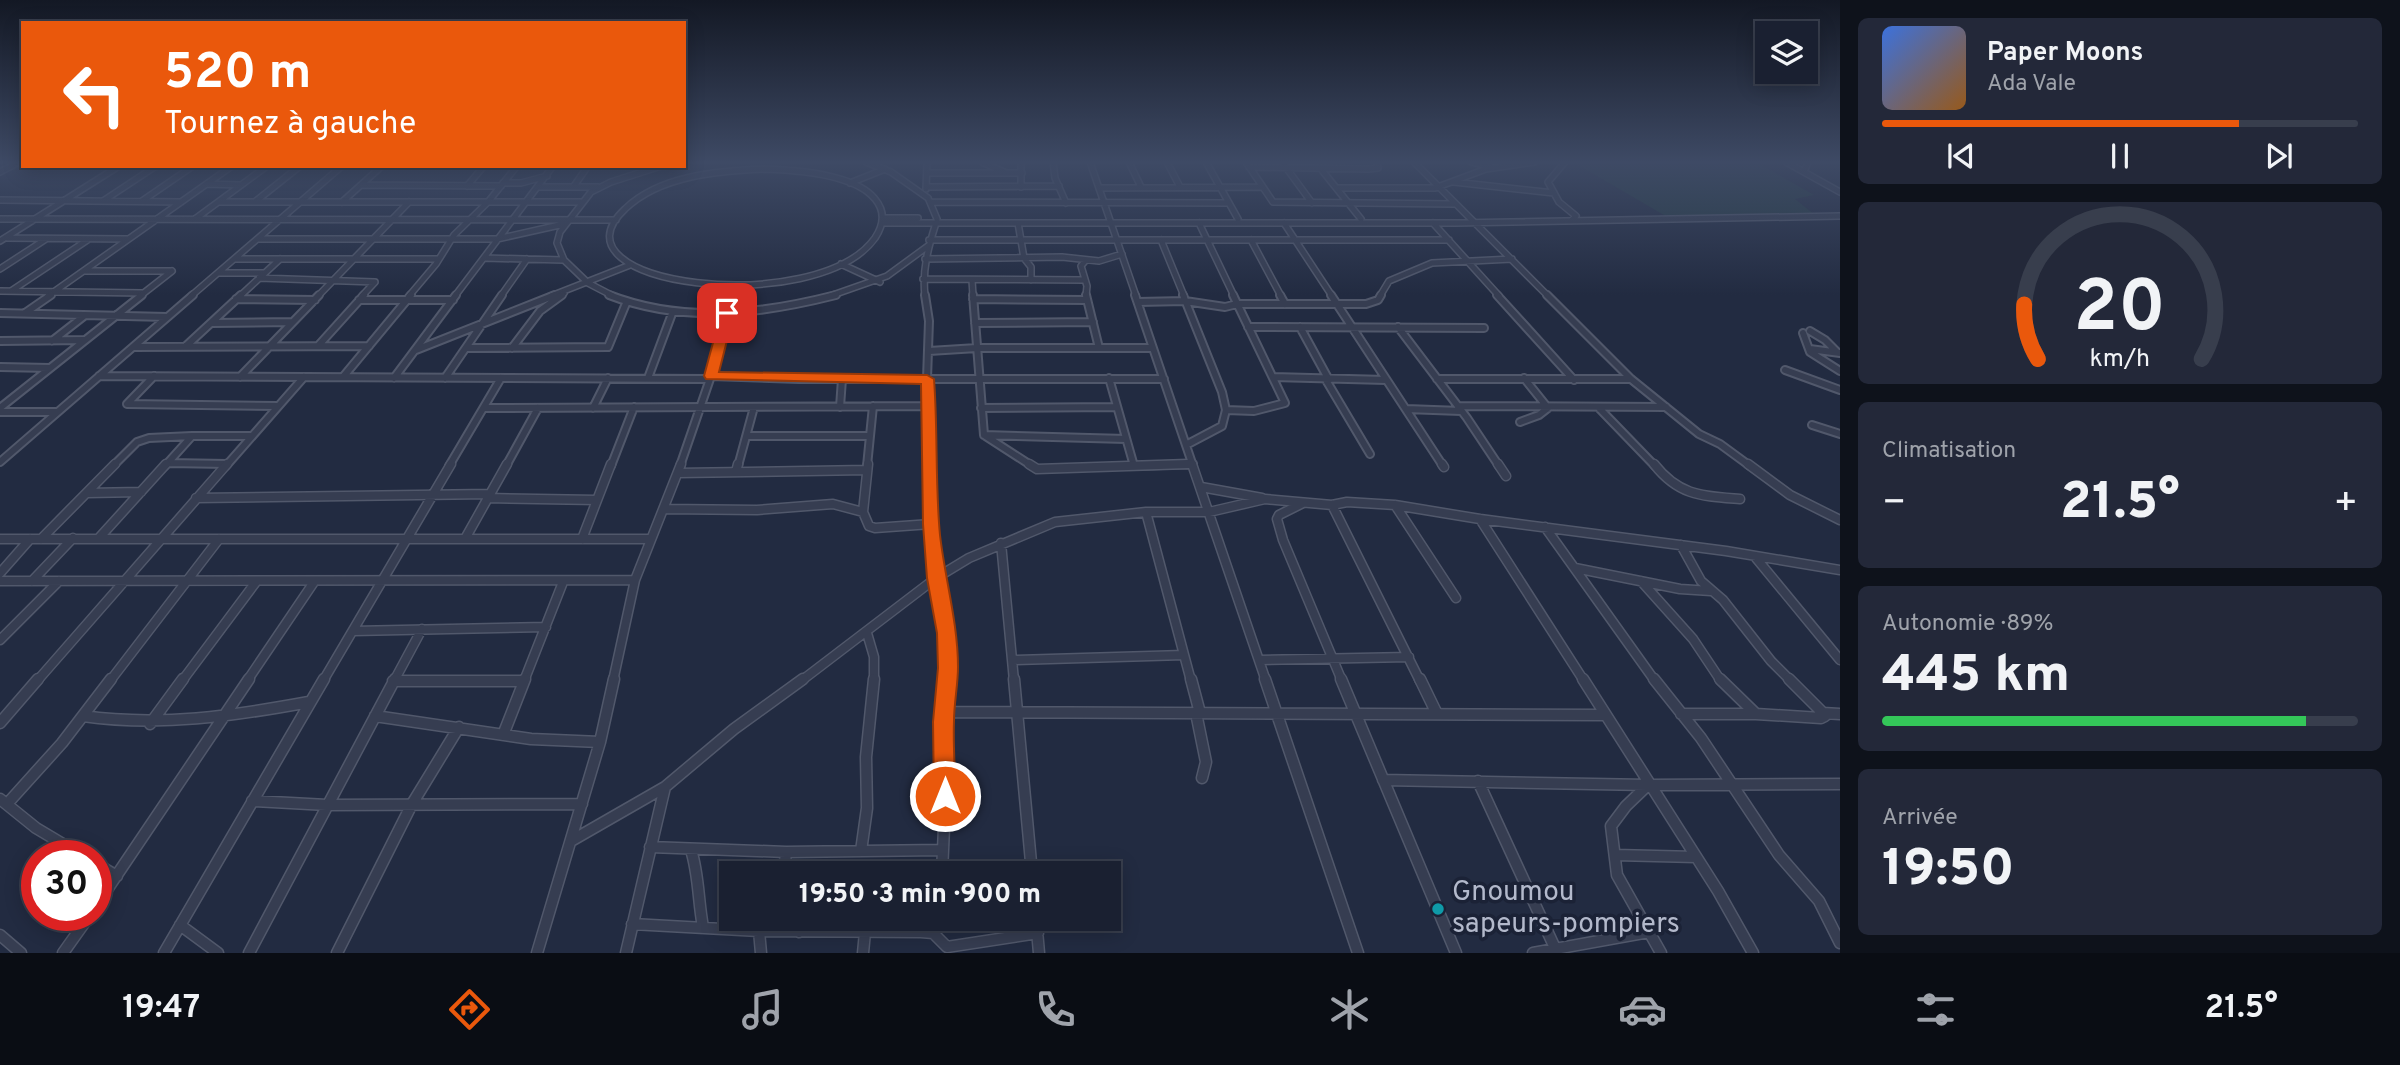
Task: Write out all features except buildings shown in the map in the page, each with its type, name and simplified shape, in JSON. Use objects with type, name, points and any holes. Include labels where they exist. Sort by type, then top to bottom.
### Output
[{"type":"street","points":[[1,239],[53,206]]},
{"type":"street","points":[[25,313],[174,206]]},
{"type":"street","points":[[195,219],[213,206]]},
{"type":"street","points":[[0,462],[296,206]]},
{"type":"street","points":[[240,377],[405,206]]},
{"type":"street","points":[[343,377],[407,300],[451,239],[483,206]]},
{"type":"street","points":[[394,377],[524,206]]},
{"type":"street","points":[[578,206],[566,222],[556,245],[564,260],[584,283],[627,301],[673,311],[766,311],[850,292],[880,282],[904,267],[929,243],[1021,240],[1448,240]]},
{"type":"street","points":[[630,206],[611,228],[612,244],[630,265],[676,282],[734,286],[786,281],[841,264],[868,247],[876,238],[883,221],[877,206]]},
{"type":"street","points":[[931,206],[937,221],[925,259],[923,279],[929,321],[927,379],[931,524],[947,649],[944,712],[946,781],[941,861]]},
{"type":"street","points":[[1106,206],[1358,953]]},
{"type":"street","points":[[1231,206],[1238,219]]},
{"type":"street","points":[[1351,206],[1360,219]]},
{"type":"street","points":[[1457,206],[1631,379],[1699,434],[1720,444],[1790,495],[1840,520]]},
{"type":"street","points":[[1565,206],[1575,214],[1576,217],[1571,219],[1574,222]]},
{"type":"street","points":[[883,221],[1433,223],[1840,216]]},
{"type":"street","points":[[0,219],[616,220]]},
{"type":"street","points":[[937,221],[1018,223],[1360,219],[1472,222]]},
{"type":"street","points":[[258,239],[498,239],[566,222]]},
{"type":"street","points":[[1018,223],[1024,258],[1031,267],[1031,280]]},
{"type":"street","points":[[1199,223],[1284,403],[1280,407],[1254,411],[1226,410]]},
{"type":"street","points":[[1284,223],[1444,467]]},
{"type":"street","points":[[1433,223],[1574,380]]},
{"type":"street","points":[[0,269],[47,238]]},
{"type":"street","points":[[1,239],[129,239]]},
{"type":"street","points":[[10,292],[89,239]]},
{"type":"street","points":[[1161,240],[1222,392],[1226,410],[1222,426],[1186,445]]},
{"type":"street","points":[[1251,240],[1285,304]]},
{"type":"street","points":[[925,259],[1062,257],[1109,260],[1122,254]]},
{"type":"street","points":[[186,346],[280,258]]},
{"type":"street","points":[[485,258],[564,260]]},
{"type":"street","points":[[235,259],[439,259]]},
{"type":"street","points":[[445,378],[527,259]]},
{"type":"street","points":[[1138,302],[1185,301],[1216,307],[1237,304],[1371,303],[1381,297],[1389,281],[1409,271],[1442,261],[1511,259]]},
{"type":"street","points":[[1087,260],[1082,262],[1081,266],[1086,300],[1100,348]]},
{"type":"street","points":[[841,264],[880,282]]},
{"type":"street","points":[[415,350],[479,327],[630,265]]},
{"type":"street","points":[[0,410],[172,271],[84,271]]},
{"type":"street","points":[[218,273],[375,282],[318,346]]},
{"type":"street","points":[[923,279],[1084,280]]},
{"type":"street","points":[[972,280],[984,435]]},
{"type":"street","points":[[537,953],[600,742],[635,580],[665,509],[711,378],[734,286]]},
{"type":"street","points":[[512,348],[540,311],[573,287]]},
{"type":"street","points":[[0,292],[144,293]]},
{"type":"street","points":[[236,299],[314,300]]},
{"type":"street","points":[[973,299],[1086,300]]},
{"type":"street","points":[[359,300],[453,300]]},
{"type":"street","points":[[466,348],[608,347],[627,301]]},
{"type":"street","points":[[648,378],[673,311]]},
{"type":"street","points":[[0,313],[168,317]]},
{"type":"street","points":[[52,341],[84,315]]},
{"type":"street","points":[[211,323],[292,322]]},
{"type":"street","points":[[975,323],[1093,322]]},
{"type":"street","points":[[1248,327],[1484,328]]},
{"type":"street","points":[[1300,327],[1370,454]]},
{"type":"street","points":[[1398,327],[1506,475]]},
{"type":"street","points":[[1838,353],[1825,340],[1807,332],[1809,349],[1840,371]]},
{"type":"street","points":[[0,341],[85,340]]},
{"type":"street","points":[[133,347],[369,346]]},
{"type":"street","points":[[929,351],[977,348],[1153,348]]},
{"type":"street","points":[[1809,349],[1838,353]]},
{"type":"street","points":[[2,368],[51,368]]},
{"type":"street","points":[[1785,370],[1840,390]]},
{"type":"street","points":[[99,376],[1164,379]]},
{"type":"street","points":[[154,376],[127,404],[278,406]]},
{"type":"street","points":[[0,723],[304,377]]},
{"type":"street","points":[[1273,377],[1386,380]]},
{"type":"street","points":[[164,953],[501,378]]},
{"type":"street","points":[[593,408],[608,378]]},
{"type":"street","points":[[1109,378],[1134,466]]},
{"type":"street","points":[[1524,378],[1548,408]]},
{"type":"street","points":[[840,407],[842,379]]},
{"type":"street","points":[[1437,379],[1631,379]]},
{"type":"street","points":[[485,408],[928,406]]},
{"type":"street","points":[[582,539],[634,407]]},
{"type":"street","points":[[736,472],[754,407]]},
{"type":"street","points":[[873,407],[863,512],[869,526],[875,528],[931,524]]},
{"type":"street","points":[[981,408],[1117,407]]},
{"type":"street","points":[[1406,409],[1667,407]]},
{"type":"street","points":[[466,537],[538,408]]},
{"type":"street","points":[[1520,422],[1539,415],[1548,408]]},
{"type":"street","points":[[1600,408],[1667,481],[1695,495],[1740,499]]},
{"type":"street","points":[[0,410],[57,412]]},
{"type":"street","points":[[1812,425],[1840,434]]},
{"type":"street","points":[[984,435],[1126,439]]},
{"type":"street","points":[[984,435],[1037,469],[1193,464]]},
{"type":"street","points":[[99,538],[192,436]]},
{"type":"street","points":[[41,539],[142,439],[250,436]]},
{"type":"street","points":[[747,436],[870,436]]},
{"type":"street","points":[[169,463],[227,464]]},
{"type":"street","points":[[678,472],[867,470]]},
{"type":"street","points":[[1200,487],[1265,499],[1332,505],[1347,502],[1395,505],[1840,570]]},
{"type":"street","points":[[86,493],[141,492]]},
{"type":"street","points":[[196,498],[489,496],[597,500]]},
{"type":"street","points":[[571,841],[665,787],[734,729],[936,578],[969,558],[1055,522],[1146,512],[1209,512],[1265,499]]},
{"type":"street","points":[[1304,502],[1279,515],[1277,519],[1354,714],[1456,953]]},
{"type":"street","points":[[665,509],[757,510],[833,504],[863,512]]},
{"type":"street","points":[[1332,505],[1437,714]]},
{"type":"street","points":[[1395,505],[1456,598]]},
{"type":"street","points":[[1146,512],[1198,713],[1206,762],[1202,778]]},
{"type":"street","points":[[1480,519],[1696,857],[1753,953]]},
{"type":"street","points":[[1545,527],[1638,660],[1720,765],[1779,855],[1819,901],[1840,943]]},
{"type":"street","points":[[32,581],[73,538]]},
{"type":"street","points":[[0,539],[651,539]]},
{"type":"street","points":[[0,573],[30,539]]},
{"type":"street","points":[[56,840],[3,802],[62,743],[219,539]]},
{"type":"street","points":[[1001,543],[1031,861]]},
{"type":"street","points":[[1681,545],[1701,582],[1733,611],[1772,661],[1824,713],[1840,714]]},
{"type":"street","points":[[1756,557],[1840,659]]},
{"type":"street","points":[[1574,567],[1680,589],[1711,591]]},
{"type":"street","points":[[0,580],[635,580]]},
{"type":"street","points":[[0,640],[59,581]]},
{"type":"street","points":[[1641,581],[1693,639],[1722,682],[1756,714]]},
{"type":"street","points":[[150,724],[256,582]]},
{"type":"street","points":[[112,883],[314,582]]},
{"type":"street","points":[[503,735],[563,582]]},
{"type":"street","points":[[353,631],[546,627]]},
{"type":"street","points":[[249,953],[422,629]]},
{"type":"street","points":[[861,851],[867,808],[866,757],[874,683],[874,657],[867,632]]},
{"type":"street","points":[[1013,660],[1184,655]]},
{"type":"street","points":[[1259,660],[1409,657]]},
{"type":"street","points":[[393,681],[524,681]]},
{"type":"street","points":[[83,716],[150,724],[223,717],[309,702]]},
{"type":"street","points":[[944,712],[1605,715]]},
{"type":"street","points":[[1682,714],[1756,714],[1821,718],[1825,716],[1824,713]]},
{"type":"street","points":[[375,716],[503,735],[600,742]]},
{"type":"street","points":[[337,953],[412,804],[458,727]]},
{"type":"street","points":[[1383,780],[1648,785],[1840,784]]},
{"type":"street","points":[[1478,781],[1555,948]]},
{"type":"street","points":[[1648,785],[1626,806],[1611,826],[1617,875],[1661,953]]},
{"type":"street","points":[[625,953],[665,787]]},
{"type":"street","points":[[253,801],[327,804],[582,804]]},
{"type":"street","points":[[650,847],[786,852],[941,850]]},
{"type":"street","points":[[691,850],[698,873],[698,901],[703,927]]},
{"type":"street","points":[[785,861],[786,852]]},
{"type":"street","points":[[1615,855],[1696,857]]},
{"type":"street","points":[[112,873],[117,876]]},
{"type":"street","points":[[632,924],[719,928]]},
{"type":"street","points":[[180,925],[218,953]]},
{"type":"street","points":[[63,953],[79,931]]},
{"type":"street","points":[[761,953],[759,931],[933,933],[947,950],[1038,933],[1039,953]]},
{"type":"street","points":[[863,953],[865,932]]},
{"type":"street","points":[[1533,953],[1649,932]]},
{"type":"street","points":[[0,935],[21,953]]},
{"type":"shaded area","points":[[1649,206],[1804,206],[1815,215],[1669,218]]},
{"type":"place","name":"Gnoumou sapeurs-pompiers","points":[[1438,909]]},
{"type":"route","points":[[727,313],[711,376],[773,379],[927,379],[931,439],[931,524],[936,578],[942,599],[948,668],[943,722],[945,796]]}]
